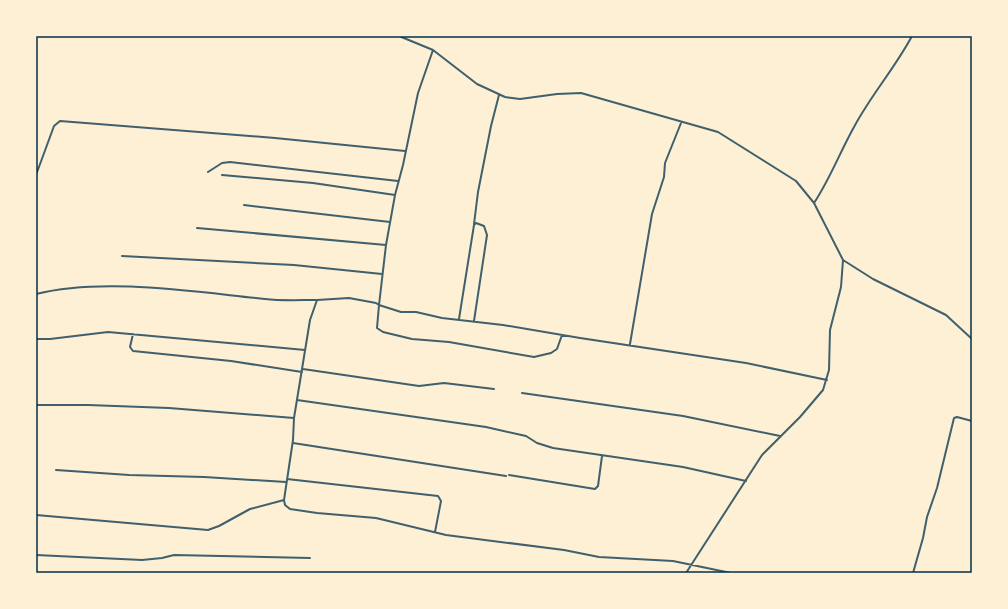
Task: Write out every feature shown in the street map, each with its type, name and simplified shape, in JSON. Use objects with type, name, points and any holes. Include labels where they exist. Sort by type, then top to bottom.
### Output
[{"type":"street","points":[[398,36],[433,50],[477,84],[499,95],[520,99],[557,94],[581,93],[602,98],[681,123],[718,132],[753,156],[785,173],[796,181],[814,203],[843,260],[841,287],[830,330],[829,367],[823,390],[817,399],[762,455],[686,573]]},
{"type":"street","points":[[814,203],[825,187],[854,127],[902,55],[912,36]]},
{"type":"street","points":[[433,50],[419,88],[395,195],[382,274],[377,324],[379,330],[412,339],[450,342],[534,357],[551,353],[557,348],[562,335]]},
{"type":"street","points":[[459,320],[478,192],[491,126],[499,95]]},
{"type":"street","points":[[36,175],[54,126],[60,122],[275,138],[405,151]]},
{"type":"street","points":[[630,345],[652,214],[664,177],[665,163],[681,123]]},
{"type":"street","points":[[208,172],[222,163],[230,162],[398,181]]},
{"type":"street","points":[[222,175],[313,183],[395,195]]},
{"type":"street","points":[[244,205],[390,222]]},
{"type":"street","points":[[474,224],[481,224],[488,233],[474,322]]},
{"type":"street","points":[[197,228],[386,245]]},
{"type":"street","points":[[122,256],[294,265],[382,274]]},
{"type":"street","points":[[843,260],[880,282],[941,313],[953,321],[972,339]]},
{"type":"street","points":[[36,294],[69,287],[126,287],[267,300],[317,300],[349,298],[401,312],[416,312],[459,320],[503,325],[746,363],[826,380]]},
{"type":"street","points":[[317,300],[310,320],[294,418],[293,443],[284,500],[285,505],[290,509],[376,518],[435,532],[591,556],[673,561],[731,573]]},
{"type":"street","points":[[36,339],[55,338],[104,331],[306,350]]},
{"type":"street","points":[[133,334],[130,347],[134,351],[231,361],[419,386],[444,383],[494,390]]},
{"type":"street","points":[[522,393],[683,416],[780,436]]},
{"type":"street","points":[[297,400],[486,427],[526,436],[537,443],[553,448],[683,467],[746,481]]},
{"type":"street","points":[[36,405],[154,407],[294,418]]},
{"type":"street","points":[[913,573],[924,538],[927,517],[937,488],[953,420],[957,417],[972,421]]},
{"type":"street","points":[[293,443],[506,476]]},
{"type":"street","points":[[509,475],[595,489],[598,486],[602,456]]},
{"type":"street","points":[[56,470],[286,482]]},
{"type":"street","points":[[287,478],[438,496],[441,501],[435,532]]},
{"type":"street","points":[[36,515],[208,530],[219,526],[250,509],[284,500]]},
{"type":"street","points":[[36,555],[142,560],[174,555],[310,558]]}]
